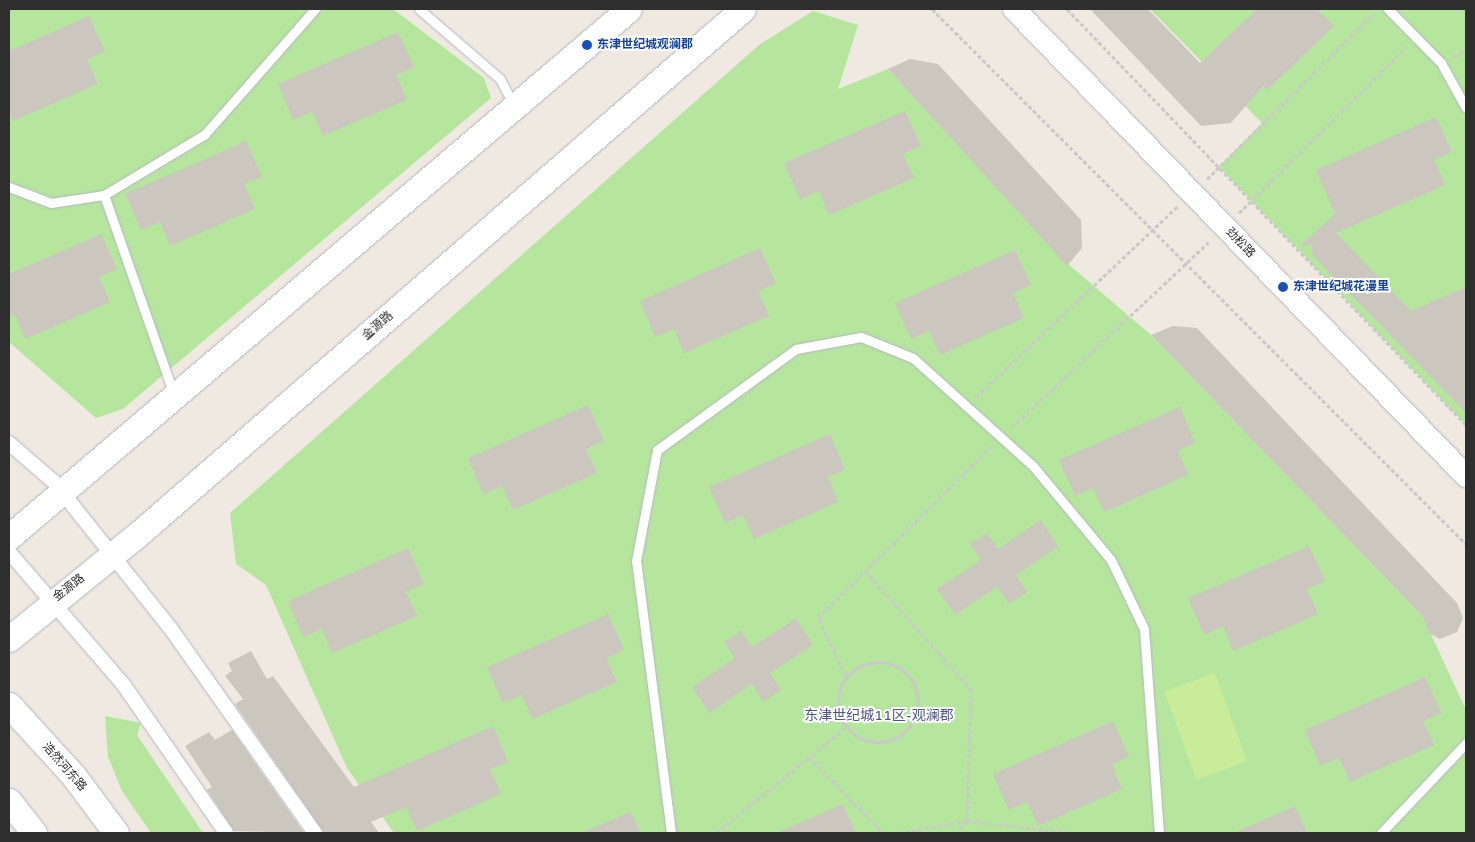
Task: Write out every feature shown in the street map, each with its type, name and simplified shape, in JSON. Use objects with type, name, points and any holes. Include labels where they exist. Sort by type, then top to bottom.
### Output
[{"type":"main road","points":[[9,537],[629,9]]},
{"type":"main road","name":"金源路","points":[[9,638],[112,555],[743,9]]},
{"type":"main road","name":"浩然河东路","points":[[9,705],[73,775],[116,833]]},
{"type":"main road","points":[[9,801],[34,833]]},
{"type":"street","name":"劲松路","points":[[1014,9],[1466,476]]},
{"type":"street","points":[[9,443],[62,493],[171,629],[314,833]]},
{"type":"street","points":[[9,552],[123,684],[226,833]]},
{"type":"lane","points":[[9,187],[51,203],[104,194],[205,134],[315,9]]},
{"type":"lane","points":[[419,9],[500,79],[515,106]]},
{"type":"lane","points":[[1388,9],[1441,62],[1466,108]]},
{"type":"lane","points":[[104,194],[174,397]]},
{"type":"lane","points":[[671,833],[636,561],[656,450],[796,349],[861,336],[913,358],[967,406],[1033,466],[1111,560],[1144,629],[1159,833]]},
{"type":"lane","points":[[1381,833],[1466,743]]},
{"type":"path","points":[[932,9],[1466,544]]},
{"type":"path","points":[[1067,9],[1466,425]]},
{"type":"path","points":[[967,406],[1219,167],[1379,9]]},
{"type":"path","points":[[1225,227],[1417,38]]},
{"type":"path","points":[[865,570],[971,689],[967,821],[957,833]]},
{"type":"path","points":[[869,662],[888,664],[906,673],[914,684],[918,703],[913,722],[905,732],[881,743],[855,736],[846,728],[837,703],[846,676],[869,662]]},
{"type":"path","points":[[716,833],[846,728]]},
{"type":"path","points":[[809,757],[883,833]]},
{"type":"path","points":[[900,833],[967,821],[1073,833]]},
{"type":"green space","points":[[9,9],[393,9],[484,78],[491,98],[123,409],[96,418],[9,342]]},
{"type":"green space","points":[[1150,9],[1466,9],[1466,425],[1219,167],[1262,123]]},
{"type":"green space","points":[[813,11],[858,25],[838,89],[888,69],[1060,257],[1151,335],[1423,617],[1466,710],[1466,833],[394,833],[347,768],[266,585],[236,564],[230,513],[759,45]]},
{"type":"green space","points":[[1215,673],[1247,761],[1196,780],[1164,691]]},
{"type":"green space","points":[[105,716],[141,723],[137,735],[203,833],[151,833],[122,791],[108,757]]},
{"type":"building","points":[[1090,9],[1148,9],[1200,63],[1257,9],[1317,9],[1334,26],[1267,90],[1263,86],[1231,123],[1201,126]]},
{"type":"building","points":[[89,16],[105,52],[87,59],[98,84],[13,121],[9,110],[9,51]]},
{"type":"building","points":[[398,32],[414,67],[396,75],[407,100],[323,136],[312,112],[293,120],[278,84]]},
{"type":"building","points":[[910,59],[938,64],[1081,220],[1082,248],[1067,266],[888,69]]},
{"type":"building","points":[[905,111],[921,146],[903,154],[914,178],[829,215],[819,191],[800,199],[784,163]]},
{"type":"building","points":[[1436,117],[1452,152],[1434,160],[1445,185],[1336,233],[1411,311],[1466,287],[1466,413],[1313,256],[1311,244],[1302,247],[1301,245],[1335,214],[1316,170]]},
{"type":"building","points":[[246,141],[262,177],[244,184],[255,209],[170,246],[160,222],[141,230],[125,194]]},
{"type":"building","points":[[101,234],[117,269],[99,277],[110,302],[25,339],[15,315],[9,317],[9,274]]},
{"type":"building","points":[[760,248],[776,284],[758,291],[769,316],[684,353],[674,329],[655,337],[640,301]]},
{"type":"building","points":[[1015,250],[1031,285],[1013,293],[1024,318],[940,355],[929,331],[911,339],[895,303]]},
{"type":"building","points":[[1173,326],[1197,328],[1457,603],[1463,618],[1457,632],[1440,639],[1429,633],[1423,617],[1151,335]]},
{"type":"building","points":[[588,405],[604,441],[586,449],[597,473],[513,510],[502,486],[483,494],[468,458]]},
{"type":"building","points":[[1180,407],[1195,443],[1178,451],[1188,475],[1104,512],[1093,488],[1075,496],[1059,460]]},
{"type":"building","points":[[830,434],[845,470],[828,477],[838,502],[754,539],[743,515],[725,523],[709,487]]},
{"type":"building","points":[[1041,520],[1058,547],[1016,575],[1027,592],[1009,604],[997,587],[955,615],[937,589],[981,560],[970,544],[987,533],[998,549]]},
{"type":"building","points":[[1309,546],[1325,581],[1307,589],[1318,614],[1233,651],[1223,626],[1204,635],[1188,598]]},
{"type":"building","points":[[408,548],[424,584],[406,592],[417,616],[332,653],[322,629],[303,637],[288,601]]},
{"type":"building","points":[[608,614],[624,650],[606,658],[617,682],[532,719],[522,695],[503,703],[487,667]]},
{"type":"building","points":[[796,618],[813,645],[770,673],[781,690],[763,702],[752,684],[709,713],[692,687],[735,658],[724,642],[741,631],[752,647]]},
{"type":"building","points":[[251,651],[267,679],[273,676],[354,787],[493,726],[508,762],[490,769],[501,794],[417,831],[406,807],[371,822],[379,833],[324,833],[235,704],[243,699],[225,676],[232,671],[228,663]]},
{"type":"building","points":[[1425,677],[1441,713],[1423,721],[1434,745],[1350,782],[1339,758],[1320,766],[1305,730]]},
{"type":"building","points":[[1113,721],[1129,757],[1112,764],[1122,789],[1038,826],[1027,802],[1009,810],[993,774]]},
{"type":"building","points":[[232,730],[304,833],[234,831],[207,790],[212,787],[185,746],[209,732],[215,740]]},
{"type":"building","points":[[843,804],[856,833],[776,833]]},
{"type":"building","points":[[1295,806],[1307,833],[1234,833]]},
{"type":"building","points":[[631,812],[641,833],[581,833]]},
{"type":"place","name":"东津世纪城观澜郡","points":[[587,45]]},
{"type":"place","name":"东津世纪城花漫里","points":[[1283,287]]},
{"type":"district","name":"东津世纪城11区-观澜郡","points":[[879,716]]}]
